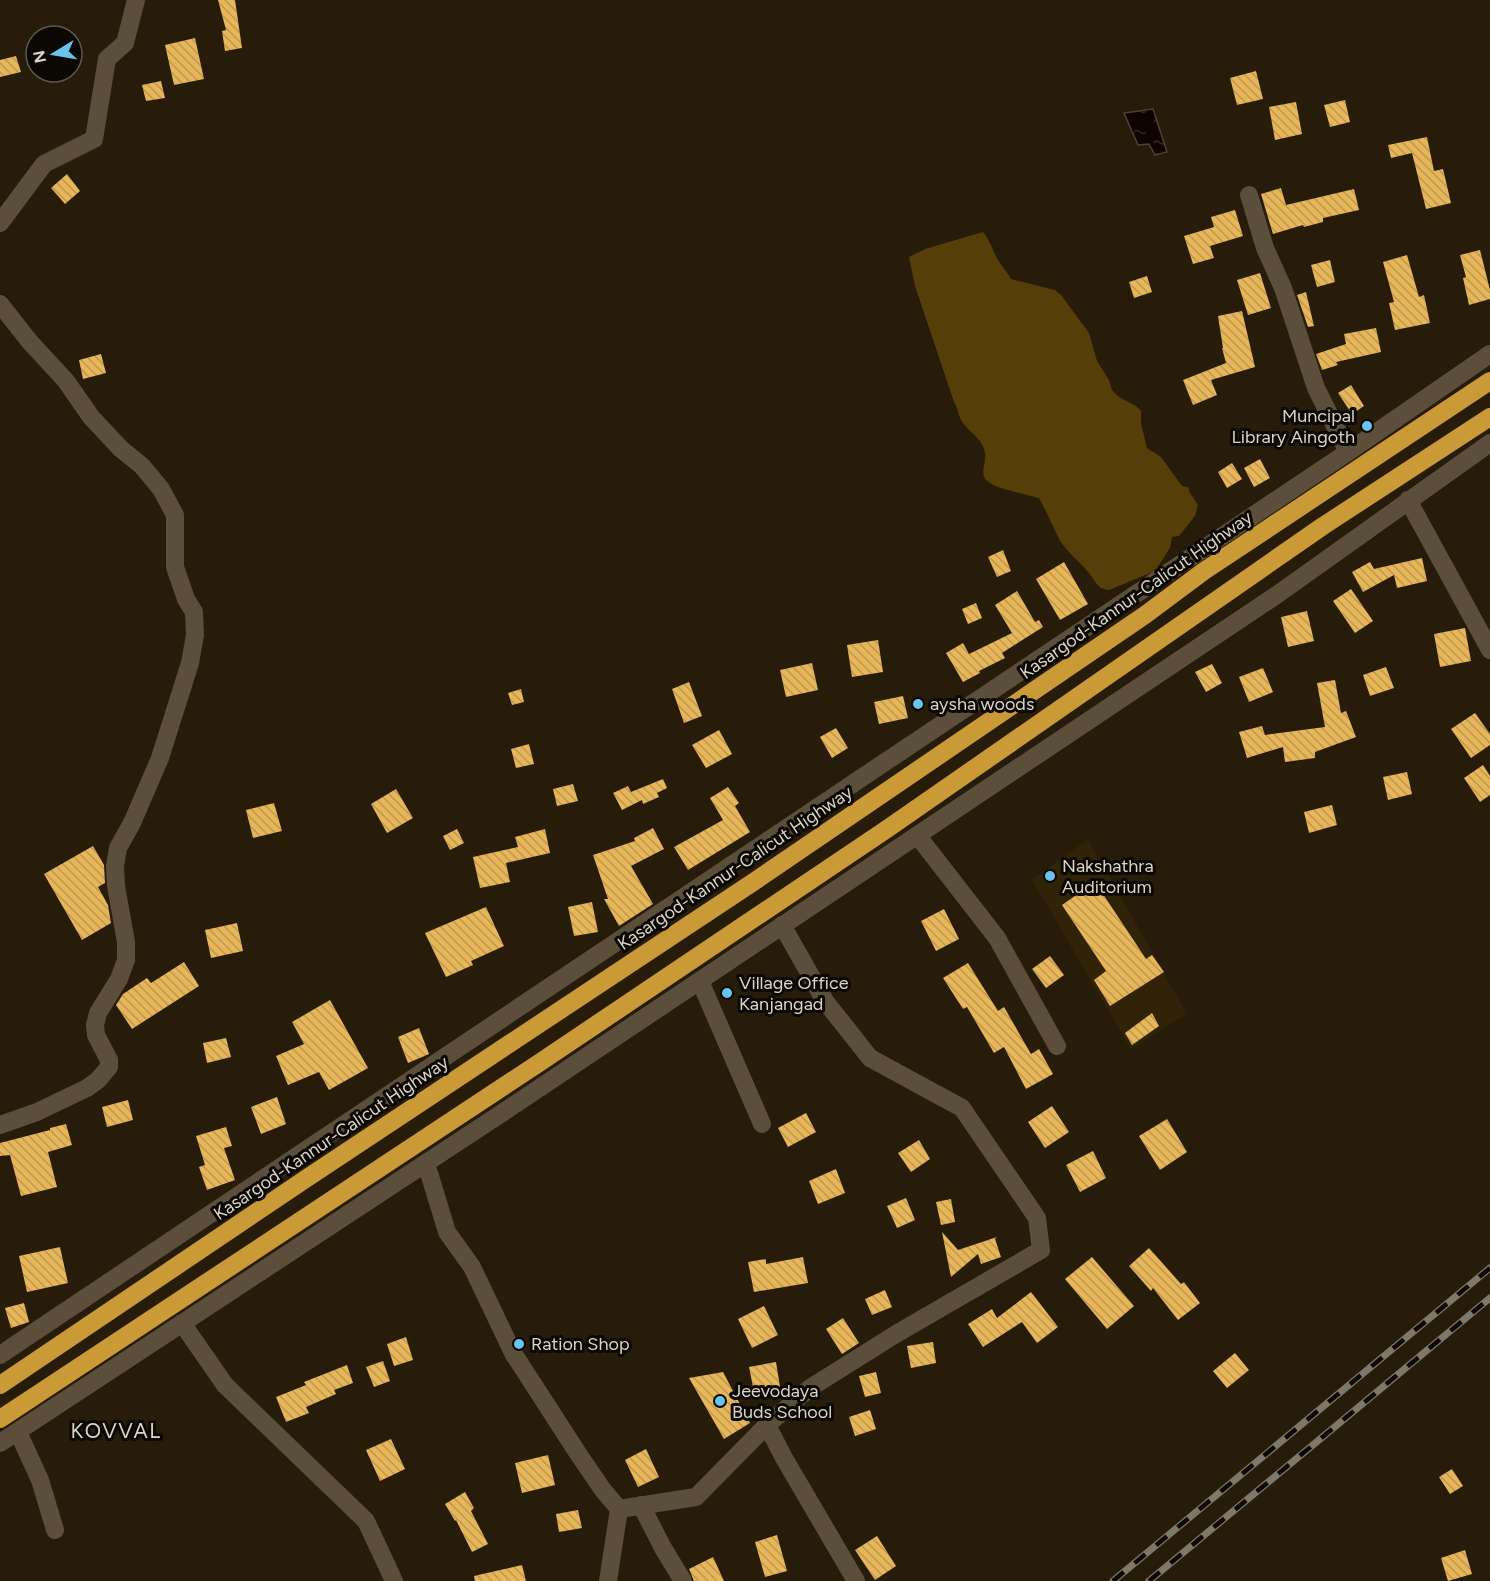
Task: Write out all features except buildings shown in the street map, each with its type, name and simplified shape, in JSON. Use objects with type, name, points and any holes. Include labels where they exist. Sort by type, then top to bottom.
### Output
[{"type":"highway","name":"Kasargod-Kannur-Calicut Highway","points":[[0,1385],[755,881],[1136,622],[1204,571],[1490,381]]},
{"type":"highway","points":[[0,1419],[539,1064],[896,822],[1323,526],[1490,417]]},
{"type":"street","points":[[0,223],[44,164],[94,139],[107,59],[125,43],[136,0]]},
{"type":"street","points":[[1249,195],[1264,248],[1283,288],[1316,388],[1348,452]]},
{"type":"street","points":[[0,304],[30,342],[66,381],[91,417],[142,466],[161,489],[176,515],[175,567],[186,599],[194,612],[195,634],[190,663],[160,758],[132,823],[118,848],[115,876],[126,942],[126,960],[119,978],[98,1013],[95,1025],[96,1035],[109,1060],[109,1067],[98,1080],[87,1088],[37,1112],[0,1125]]},
{"type":"street","points":[[1,1351],[1348,452],[1490,354]]},
{"type":"street","points":[[0,1443],[700,981],[1278,594],[1490,443]]},
{"type":"street","points":[[1408,500],[1490,650]]},
{"type":"street","points":[[917,835],[997,938],[1057,1046]]},
{"type":"street","points":[[619,1509],[696,1497],[767,1425],[810,1388],[896,1334],[1041,1250],[1038,1218],[962,1108],[870,1058],[825,1001],[782,925]]},
{"type":"street","points":[[700,981],[762,1124]]},
{"type":"street","points":[[426,1163],[447,1232],[472,1267],[513,1353],[579,1455],[619,1509],[608,1581]]},
{"type":"street","points":[[182,1323],[225,1385],[366,1521],[394,1581]]},
{"type":"street","points":[[767,1425],[856,1581]]},
{"type":"street","points":[[18,1432],[40,1480],[55,1530]]},
{"type":"street","points":[[641,1505],[683,1581]]},
{"type":"shaded area","points":[[983,232],[1011,279],[1055,290],[1061,295],[1089,333],[1097,361],[1109,380],[1112,390],[1141,411],[1141,423],[1147,448],[1161,457],[1182,486],[1188,487],[1198,505],[1195,516],[1179,536],[1172,537],[1170,548],[1155,571],[1109,590],[1102,588],[1060,541],[1039,498],[1000,488],[986,480],[983,473],[984,448],[960,418],[915,286],[909,257],[925,249]]},
{"type":"shaded area","points":[[1088,839],[1187,1014],[1131,1049],[1032,880]]},
{"type":"water","points":[[1153,109],[1167,152],[1155,155],[1149,144],[1138,145],[1124,113]]},
{"type":"railway","points":[[1113,1581],[1490,1268]]},
{"type":"railway","points":[[1149,1581],[1490,1298]]},
{"type":"place","name":"Muncipal Library Aingoth","points":[[1367,426]]},
{"type":"place","name":"aysha woods","points":[[918,704]]},
{"type":"place","name":"Nakshathra Auditorium","points":[[1050,876]]},
{"type":"place","name":"Village Office Kanjangad","points":[[727,993]]},
{"type":"place","name":"Ration Shop","points":[[519,1344]]},
{"type":"place","name":"Jeevodaya Buds School","points":[[720,1401]]},
{"type":"district","name":"KOVVAL","points":[[116,1430]]}]
